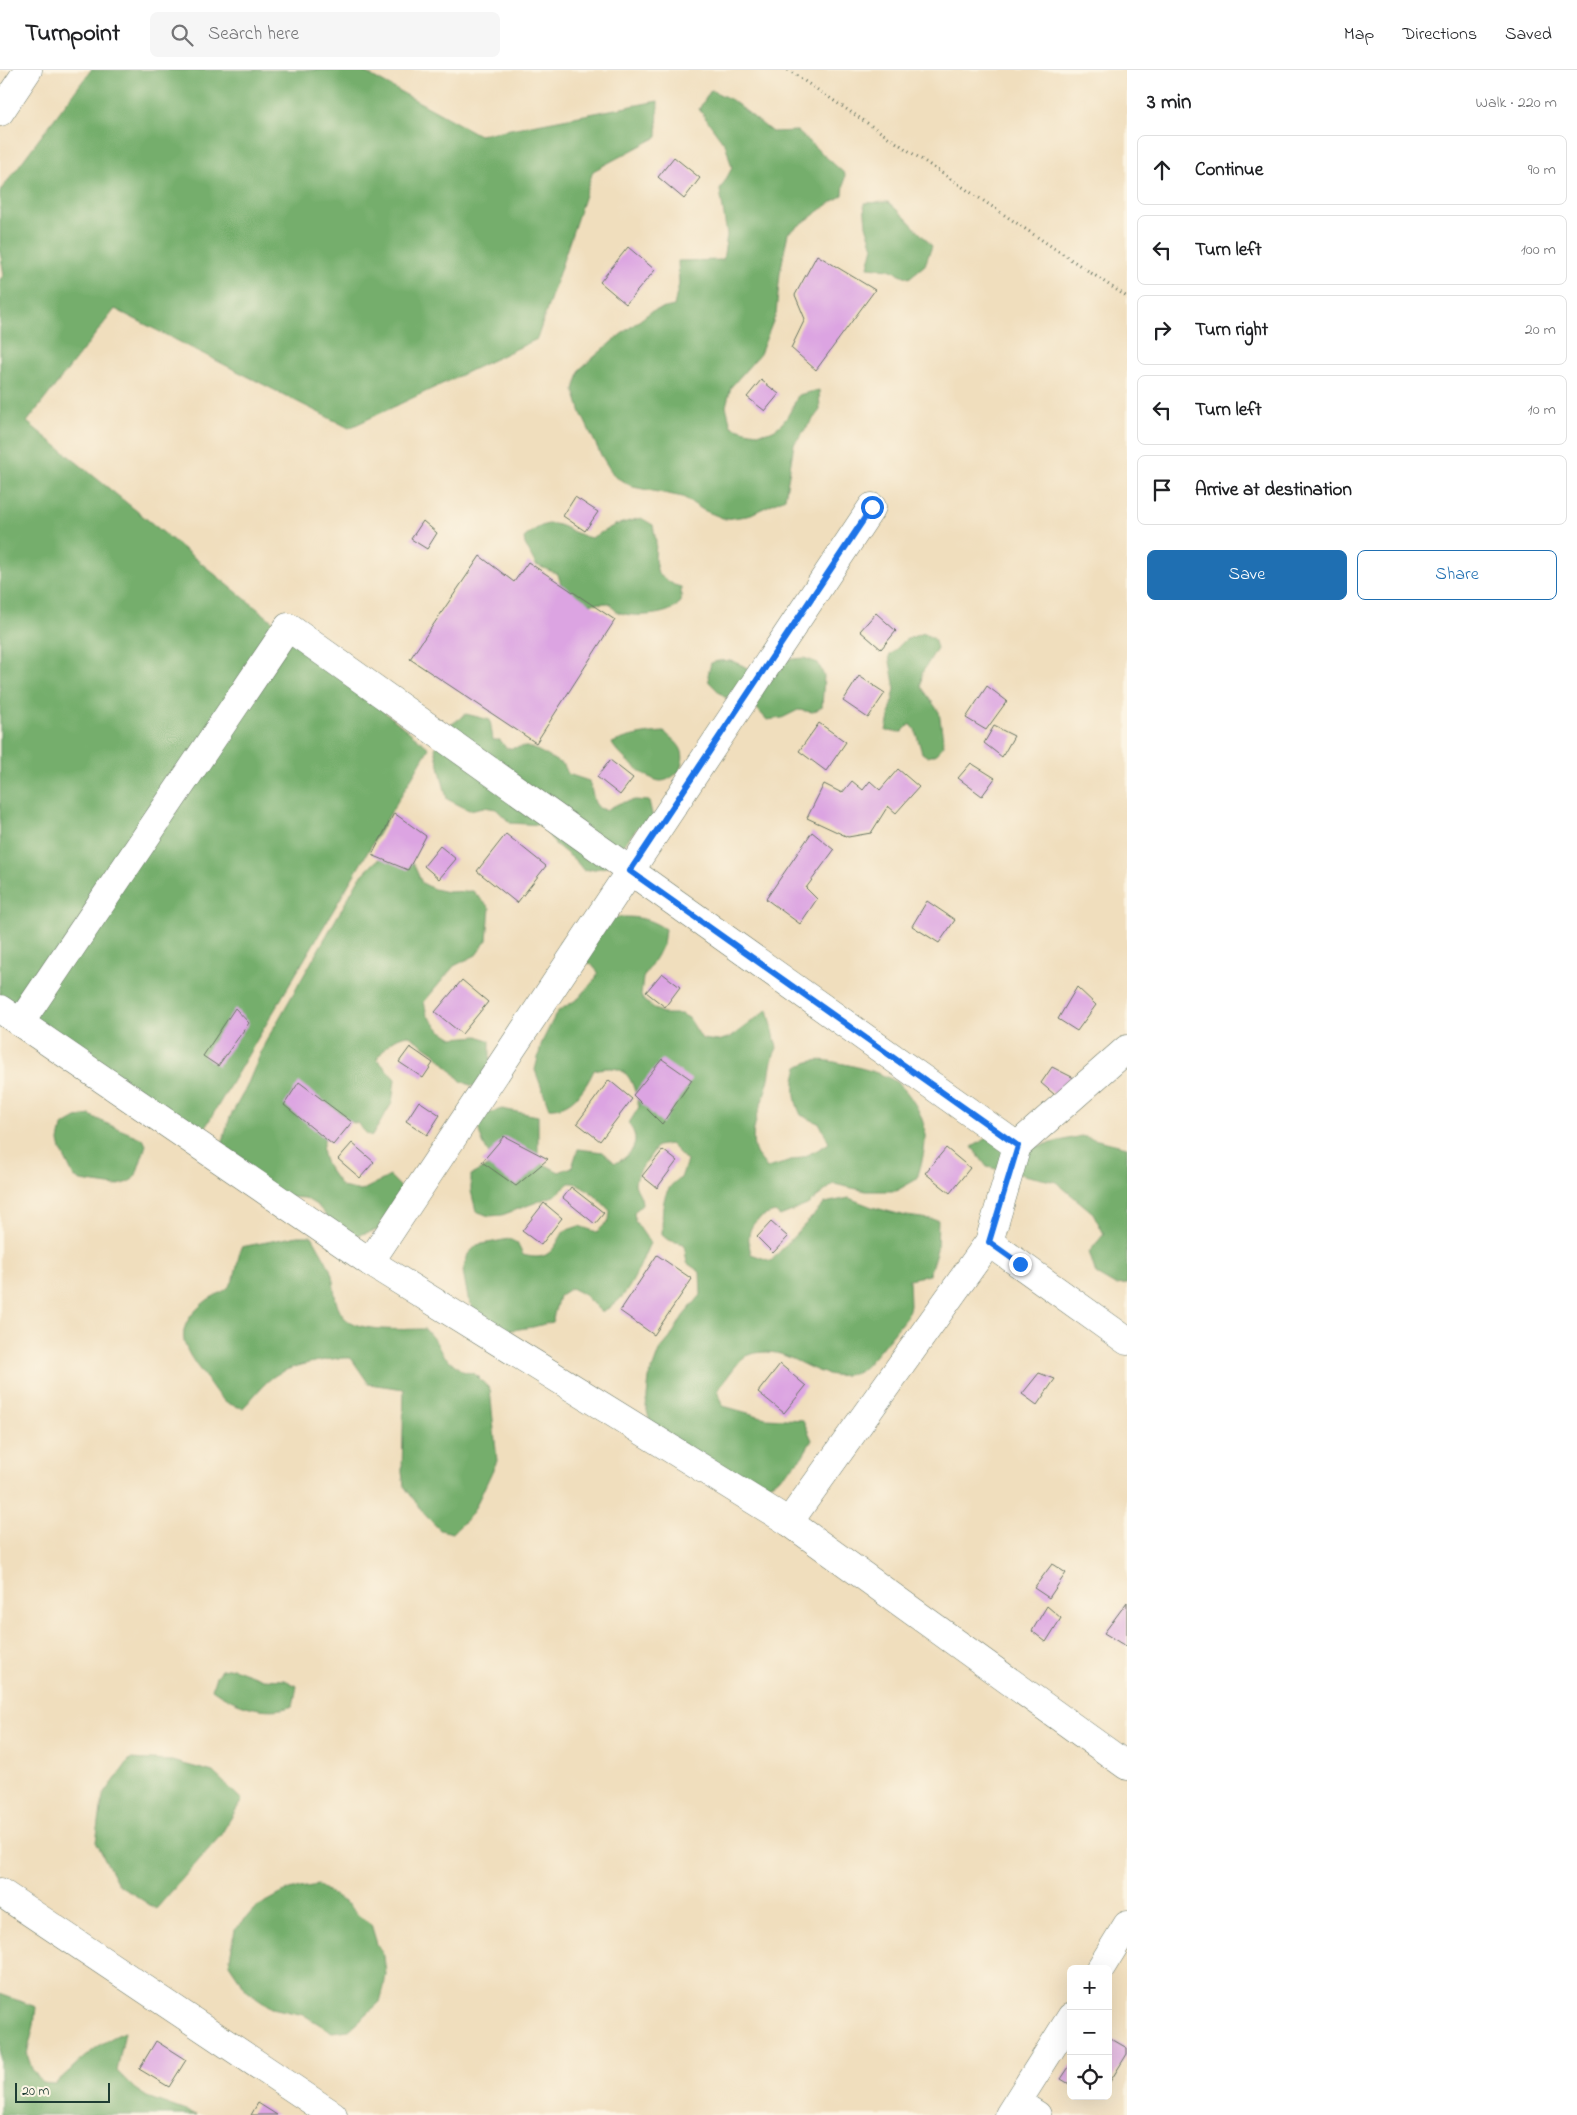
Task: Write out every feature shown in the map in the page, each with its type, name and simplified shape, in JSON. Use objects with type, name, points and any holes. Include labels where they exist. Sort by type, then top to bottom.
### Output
[{"type":"street","points":[[0,112],[28,70]]},
{"type":"street","points":[[370,1262],[872,507]]},
{"type":"street","points":[[1018,1146],[288,627],[10,1016],[370,1262],[789,1522],[1127,1766]]},
{"type":"street","points":[[789,1522],[989,1242],[1018,1146],[1127,1049]]},
{"type":"street","points":[[989,1242],[1127,1341]]},
{"type":"street","points":[[0,1892],[333,2115]]},
{"type":"street","points":[[1102,1965],[1127,1925]]},
{"type":"street","points":[[1021,2111],[1067,2025]]},
{"type":"path","points":[[788,70],[1127,297]]},
{"type":"green space","points":[[91,70],[361,70],[479,135],[658,101],[657,137],[593,171],[537,339],[349,428],[115,309],[27,422],[429,748],[202,1133],[0,995],[0,279],[4,275],[0,251],[0,191]]},
{"type":"green space","points":[[711,90],[732,100],[772,132],[797,131],[845,174],[843,195],[788,233],[780,273],[776,314],[760,354],[731,387],[726,406],[731,426],[755,433],[765,433],[780,425],[787,418],[798,395],[819,390],[820,410],[794,444],[785,498],[747,516],[725,519],[703,510],[683,497],[633,487],[614,476],[601,455],[581,413],[574,390],[580,369],[615,339],[652,311],[674,306],[679,284],[678,261],[723,260],[727,235],[720,190],[732,168],[726,146],[699,109]]},
{"type":"green space","points":[[888,202],[932,246],[925,265],[909,278],[889,269],[868,267],[873,247],[866,225],[864,203]]},
{"type":"green space","points":[[641,518],[653,525],[656,542],[655,560],[658,574],[674,585],[681,587],[679,603],[668,611],[660,613],[632,615],[618,612],[610,603],[579,604],[563,592],[558,574],[536,565],[525,544],[524,538],[544,525],[558,525],[591,538],[615,525]]},
{"type":"green space","points":[[923,633],[934,639],[937,648],[922,673],[921,686],[939,712],[944,745],[936,754],[928,757],[922,753],[915,729],[910,724],[902,732],[886,731],[895,689],[889,656],[905,640]]},
{"type":"green space","points":[[804,658],[818,663],[824,676],[822,707],[813,712],[798,710],[782,718],[767,720],[749,700],[724,697],[709,682],[708,675],[711,663],[718,661],[731,661],[748,668],[759,676],[782,660]]},
{"type":"green space","points":[[466,714],[490,720],[493,740],[500,740],[506,748],[532,748],[564,765],[568,774],[589,781],[595,803],[599,808],[606,810],[620,803],[635,800],[649,801],[653,818],[638,827],[606,867],[584,871],[576,861],[554,843],[542,825],[510,823],[496,809],[484,807],[469,810],[447,799],[435,749],[445,729]]},
{"type":"green space","points":[[664,732],[681,749],[683,759],[679,772],[664,781],[656,780],[642,772],[620,754],[612,743],[637,735]]},
{"type":"green space","points":[[397,847],[413,863],[422,883],[434,889],[448,892],[473,891],[490,908],[487,940],[476,955],[454,966],[424,1002],[427,1015],[440,1030],[453,1038],[478,1036],[490,1041],[490,1063],[477,1088],[461,1081],[436,1054],[408,1035],[394,1040],[384,1050],[377,1059],[395,1079],[392,1103],[372,1136],[367,1134],[357,1123],[337,1121],[329,1131],[323,1147],[325,1162],[342,1187],[361,1191],[390,1176],[401,1187],[378,1230],[353,1236],[334,1225],[318,1206],[305,1198],[264,1196],[238,1188],[222,1144],[230,1117],[246,1088],[265,1043],[360,877],[375,862]]},
{"type":"green space","points":[[603,913],[609,918],[631,917],[644,919],[665,929],[663,945],[643,978],[641,996],[644,1001],[663,1014],[681,1014],[689,1018],[702,1039],[718,1041],[731,1037],[768,1009],[777,1048],[773,1058],[769,1081],[756,1120],[753,1139],[757,1155],[767,1168],[807,1155],[829,1143],[820,1124],[801,1115],[796,1103],[795,1079],[798,1067],[811,1061],[823,1060],[849,1065],[886,1076],[901,1086],[911,1098],[922,1120],[925,1145],[917,1179],[896,1191],[866,1191],[834,1184],[807,1205],[780,1216],[775,1212],[767,1215],[755,1222],[752,1227],[749,1239],[751,1254],[771,1261],[825,1203],[849,1198],[872,1207],[906,1216],[938,1220],[937,1249],[929,1275],[909,1279],[910,1306],[907,1316],[864,1368],[849,1375],[838,1376],[819,1371],[780,1354],[772,1352],[756,1353],[741,1360],[718,1391],[723,1406],[766,1418],[803,1420],[812,1440],[802,1457],[782,1476],[769,1484],[745,1484],[651,1426],[646,1407],[649,1378],[659,1351],[670,1338],[683,1316],[701,1295],[700,1272],[687,1263],[684,1244],[668,1240],[662,1235],[666,1195],[674,1183],[681,1178],[687,1161],[670,1144],[657,1146],[636,1179],[635,1183],[642,1205],[634,1212],[635,1221],[650,1243],[632,1282],[619,1300],[611,1307],[601,1312],[583,1294],[571,1288],[559,1296],[552,1322],[533,1327],[484,1334],[468,1298],[463,1271],[468,1254],[477,1245],[509,1239],[517,1243],[523,1255],[539,1257],[553,1249],[564,1231],[579,1226],[597,1232],[609,1220],[610,1211],[591,1192],[574,1183],[569,1183],[556,1195],[502,1215],[489,1216],[476,1211],[471,1191],[471,1175],[495,1162],[482,1140],[478,1116],[502,1109],[538,1116],[538,1161],[559,1172],[572,1167],[578,1149],[603,1152],[615,1163],[626,1157],[634,1147],[635,1137],[629,1123],[639,1107],[631,1080],[627,1075],[614,1068],[594,1070],[587,1084],[571,1102],[557,1108],[549,1108],[535,1070],[542,1042],[557,1012],[579,998],[596,978],[598,972],[591,964],[561,952],[560,943],[564,938]]},
{"type":"green space","points":[[90,1115],[143,1139],[146,1145],[136,1175],[131,1181],[116,1186],[81,1181],[74,1177],[61,1150],[59,1141],[62,1126],[76,1118]]},
{"type":"green space","points":[[991,1136],[1034,1147],[1081,1136],[1127,1147],[1127,1284],[1115,1285],[1096,1274],[1089,1252],[1104,1234],[1093,1213],[1056,1182],[987,1167],[972,1147]]},
{"type":"green space","points":[[298,1236],[312,1236],[330,1269],[340,1312],[350,1322],[370,1328],[425,1329],[436,1342],[442,1354],[462,1371],[475,1374],[490,1389],[497,1461],[472,1514],[453,1533],[440,1530],[426,1516],[404,1486],[402,1472],[404,1389],[369,1384],[351,1358],[334,1359],[312,1362],[283,1371],[263,1386],[243,1408],[230,1404],[221,1398],[186,1348],[184,1330],[188,1321],[206,1301],[226,1290],[231,1284],[241,1247]]},
{"type":"green space","points":[[233,1668],[263,1679],[285,1680],[297,1686],[293,1706],[272,1710],[251,1707],[230,1700],[212,1689],[216,1676],[221,1670]]},
{"type":"green space","points":[[130,1759],[172,1761],[213,1772],[242,1800],[220,1836],[156,1909],[118,1884],[96,1842],[103,1796]]},
{"type":"green space","points":[[318,1885],[350,1906],[359,1916],[371,1924],[377,1944],[384,1956],[386,1974],[380,2002],[349,2030],[332,2032],[304,2015],[272,2008],[247,1991],[229,1964],[235,1930],[255,1908],[288,1890]]},
{"type":"green space","points":[[0,1994],[36,2007],[27,2054],[32,2069],[42,2083],[55,2084],[96,2048],[125,2032],[117,2071],[135,2089],[147,2097],[197,2115],[0,2115]]},
{"type":"building","points":[[674,157],[700,178],[684,199],[658,177]]},
{"type":"building","points":[[628,247],[655,270],[626,304],[600,282]]},
{"type":"building","points":[[817,255],[875,290],[816,370],[791,348],[805,319],[795,295]]},
{"type":"building","points":[[761,380],[779,394],[765,411],[747,397]]},
{"type":"building","points":[[575,497],[598,512],[585,531],[563,516]]},
{"type":"building","points":[[423,521],[437,533],[427,549],[411,539]]},
{"type":"building","points":[[480,556],[514,582],[528,562],[615,620],[536,743],[410,659]]},
{"type":"building","points":[[876,613],[896,631],[881,649],[860,631]]},
{"type":"building","points":[[859,676],[885,693],[868,718],[843,701]]},
{"type":"building","points":[[987,686],[1007,701],[986,730],[966,718]]},
{"type":"building","points":[[819,723],[846,742],[826,771],[799,751]]},
{"type":"building","points":[[994,726],[1014,736],[1002,757],[984,743]]},
{"type":"building","points":[[610,760],[633,778],[620,795],[597,777]]},
{"type":"building","points":[[971,763],[995,778],[982,796],[958,778]]},
{"type":"building","points":[[898,769],[919,787],[896,813],[888,806],[871,833],[848,837],[807,818],[824,784],[842,793],[852,781],[863,790],[870,781],[880,790]]},
{"type":"building","points":[[394,813],[426,836],[408,870],[372,855]]},
{"type":"building","points":[[812,832],[834,850],[806,888],[817,899],[800,924],[766,899]]},
{"type":"building","points":[[506,834],[546,866],[517,903],[477,871]]},
{"type":"building","points":[[440,846],[456,859],[439,879],[424,866]]},
{"type":"building","points":[[927,901],[955,920],[939,943],[912,926]]},
{"type":"building","points":[[662,973],[680,987],[665,1007],[646,992]]},
{"type":"building","points":[[462,980],[488,1002],[462,1034],[435,1012]]},
{"type":"building","points":[[1077,987],[1096,1005],[1077,1031],[1058,1019]]},
{"type":"building","points":[[235,1008],[249,1023],[218,1066],[203,1056]]},
{"type":"building","points":[[410,1047],[433,1063],[423,1078],[399,1062]]},
{"type":"building","points":[[662,1059],[692,1080],[662,1124],[633,1095]]},
{"type":"building","points":[[1052,1067],[1078,1080],[1062,1101],[1041,1083]]},
{"type":"building","points":[[609,1080],[632,1099],[600,1141],[577,1123]]},
{"type":"building","points":[[299,1082],[352,1122],[333,1145],[284,1105]]},
{"type":"building","points":[[419,1101],[440,1115],[427,1135],[406,1121]]},
{"type":"building","points":[[504,1136],[548,1159],[516,1186],[482,1162]]},
{"type":"building","points":[[352,1143],[374,1162],[360,1178],[338,1159]]},
{"type":"building","points":[[946,1148],[970,1168],[950,1193],[925,1173]]},
{"type":"building","points":[[663,1150],[677,1161],[657,1188],[642,1176]]},
{"type":"building","points":[[571,1187],[604,1213],[595,1224],[563,1198]]},
{"type":"building","points":[[544,1203],[562,1218],[541,1245],[522,1231]]},
{"type":"building","points":[[771,1222],[788,1237],[773,1253],[757,1237]]},
{"type":"building","points":[[657,1255],[692,1279],[654,1335],[620,1311]]},
{"type":"building","points":[[780,1364],[806,1386],[784,1413],[758,1392]]},
{"type":"building","points":[[1039,1373],[1055,1379],[1037,1405],[1022,1394]]},
{"type":"building","points":[[1052,1564],[1066,1573],[1049,1598],[1034,1588]]},
{"type":"building","points":[[1127,1602],[1127,1647],[1104,1633]]},
{"type":"building","points":[[1047,1606],[1061,1618],[1046,1642],[1032,1631]]},
{"type":"building","points":[[1112,2039],[1127,2048],[1127,2054],[1112,2078]]},
{"type":"building","points":[[156,2041],[186,2060],[169,2087],[139,2069]]},
{"type":"building","points":[[1067,2070],[1067,2083],[1061,2079]]},
{"type":"building","points":[[258,2103],[277,2115],[251,2115]]},
{"type":"route","points":[[872,507],[630,871],[1018,1146],[989,1242],[1020,1264]]}]
